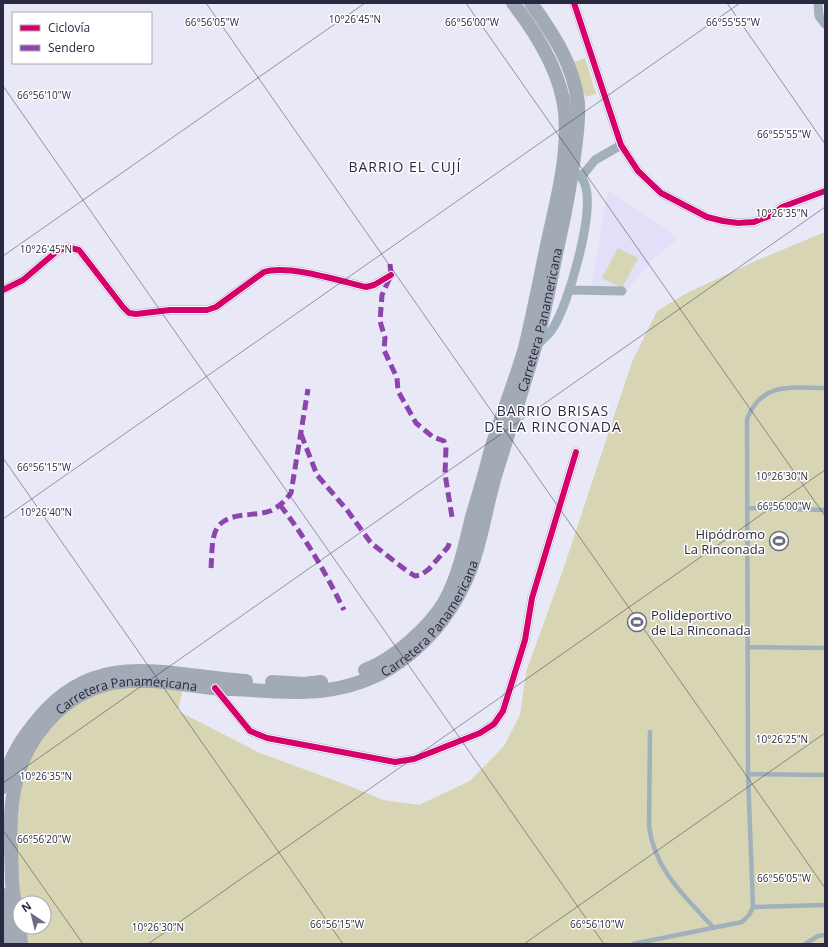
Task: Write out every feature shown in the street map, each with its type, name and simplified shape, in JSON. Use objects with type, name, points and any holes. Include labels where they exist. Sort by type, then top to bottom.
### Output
[{"type":"main road","name":"Carretera Panamericana","points":[[3,787],[11,761],[20,742],[45,711],[70,690],[99,675],[118,671],[140,670],[243,681],[304,684],[323,682],[356,673],[384,660],[420,632],[444,602],[463,556],[491,451],[524,348],[560,190],[564,161],[565,113],[563,99],[557,79],[535,35],[513,3]]},
{"type":"main road","name":"Carretera Panamericana","points":[[21,944],[19,914],[13,890],[10,828],[12,802],[21,763],[39,733],[67,704],[102,684],[119,681],[138,680],[215,688],[301,694],[340,688],[372,677],[401,661],[438,627],[458,596],[472,563],[494,479],[535,347],[567,206],[577,173],[578,114],[575,82],[563,54],[531,3]]},
{"type":"main road","points":[[3,895],[8,944]]},
{"type":"street","points":[[574,3],[621,145],[638,171],[662,193],[707,217],[723,221],[754,222],[772,215],[782,207],[825,192]]},
{"type":"street","points":[[818,3],[818,16],[825,24]]},
{"type":"street","points":[[535,347],[553,329],[570,290],[587,218],[586,188],[577,173],[595,160],[621,145]]},
{"type":"street","points":[[3,290],[22,280],[56,252],[66,247],[79,250],[123,307],[129,312],[136,314],[211,309],[222,304],[264,272],[270,270],[288,270],[366,287],[374,285],[391,275]]},
{"type":"street","points":[[570,290],[622,291]]},
{"type":"street","points":[[215,688],[250,731],[256,734],[267,738],[395,762],[414,759],[480,733],[494,724],[503,711],[525,640],[532,598],[576,452]]},
{"type":"lane","points":[[632,944],[742,922],[749,915],[753,907],[748,774],[747,419],[752,407],[761,397],[773,389],[825,388]]},
{"type":"lane","points":[[748,508],[825,510]]},
{"type":"lane","points":[[748,647],[825,648]]},
{"type":"lane","points":[[650,732],[650,839],[667,876],[713,927]]},
{"type":"lane","points":[[748,774],[825,775]]},
{"type":"lane","points":[[753,907],[825,905]]},
{"type":"lane","points":[[805,944],[818,936],[825,935]]},
{"type":"shaded area","points":[[585,58],[596,94],[585,97],[574,62]]},
{"type":"shaded area","points":[[608,191],[678,238],[652,260],[622,296],[591,293]]},
{"type":"shaded area","name":"Polideportivo de La Rinconada","points":[[825,232],[825,944],[21,944],[20,935],[52,935],[52,895],[16,895],[10,828],[32,743],[91,689],[184,684],[178,711],[260,753],[383,800],[419,805],[470,781],[504,746],[520,715],[526,672],[562,573],[632,362],[657,311],[685,294],[751,263]]},
{"type":"shaded area","points":[[618,248],[638,258],[622,288],[602,278]]},
{"type":"marked path","points":[[390,264],[391,275],[382,295],[380,321],[385,338],[384,350],[397,378],[398,391],[416,423],[433,437],[444,441],[446,447],[445,474],[452,517]]},
{"type":"marked path","points":[[211,568],[212,548],[215,532],[222,523],[234,517],[270,511],[282,504],[291,493],[308,389]]},
{"type":"marked path","points":[[301,434],[317,475],[347,510],[371,543],[407,571],[415,576],[421,575],[429,569],[448,547],[450,541]]},
{"type":"marked path","points":[[280,505],[315,556],[344,610]]},
{"type":"cycle path","points":[[574,3],[621,145],[638,171],[661,193],[707,217],[738,223],[754,222],[772,215],[782,207],[825,191]]},
{"type":"cycle path","points":[[3,290],[23,280],[56,252],[66,247],[79,250],[123,307],[129,313],[136,314],[170,310],[207,310],[216,307],[264,272],[274,270],[314,274],[366,287],[374,285],[391,275]]},
{"type":"cycle path","points":[[215,688],[250,731],[267,738],[395,762],[414,759],[480,733],[494,724],[503,711],[525,640],[532,598],[576,452]]},
{"type":"place","name":"Hipódromo La Rinconada","points":[[779,541]]},
{"type":"place","name":"Polideportivo de La Rinconada","points":[[637,622]]},
{"type":"district","name":"BARRIO EL CUJÍ","points":[[405,166]]},
{"type":"district","name":"BARRIO BRISAS DE LA RINCONADA","points":[[553,418]]}]
